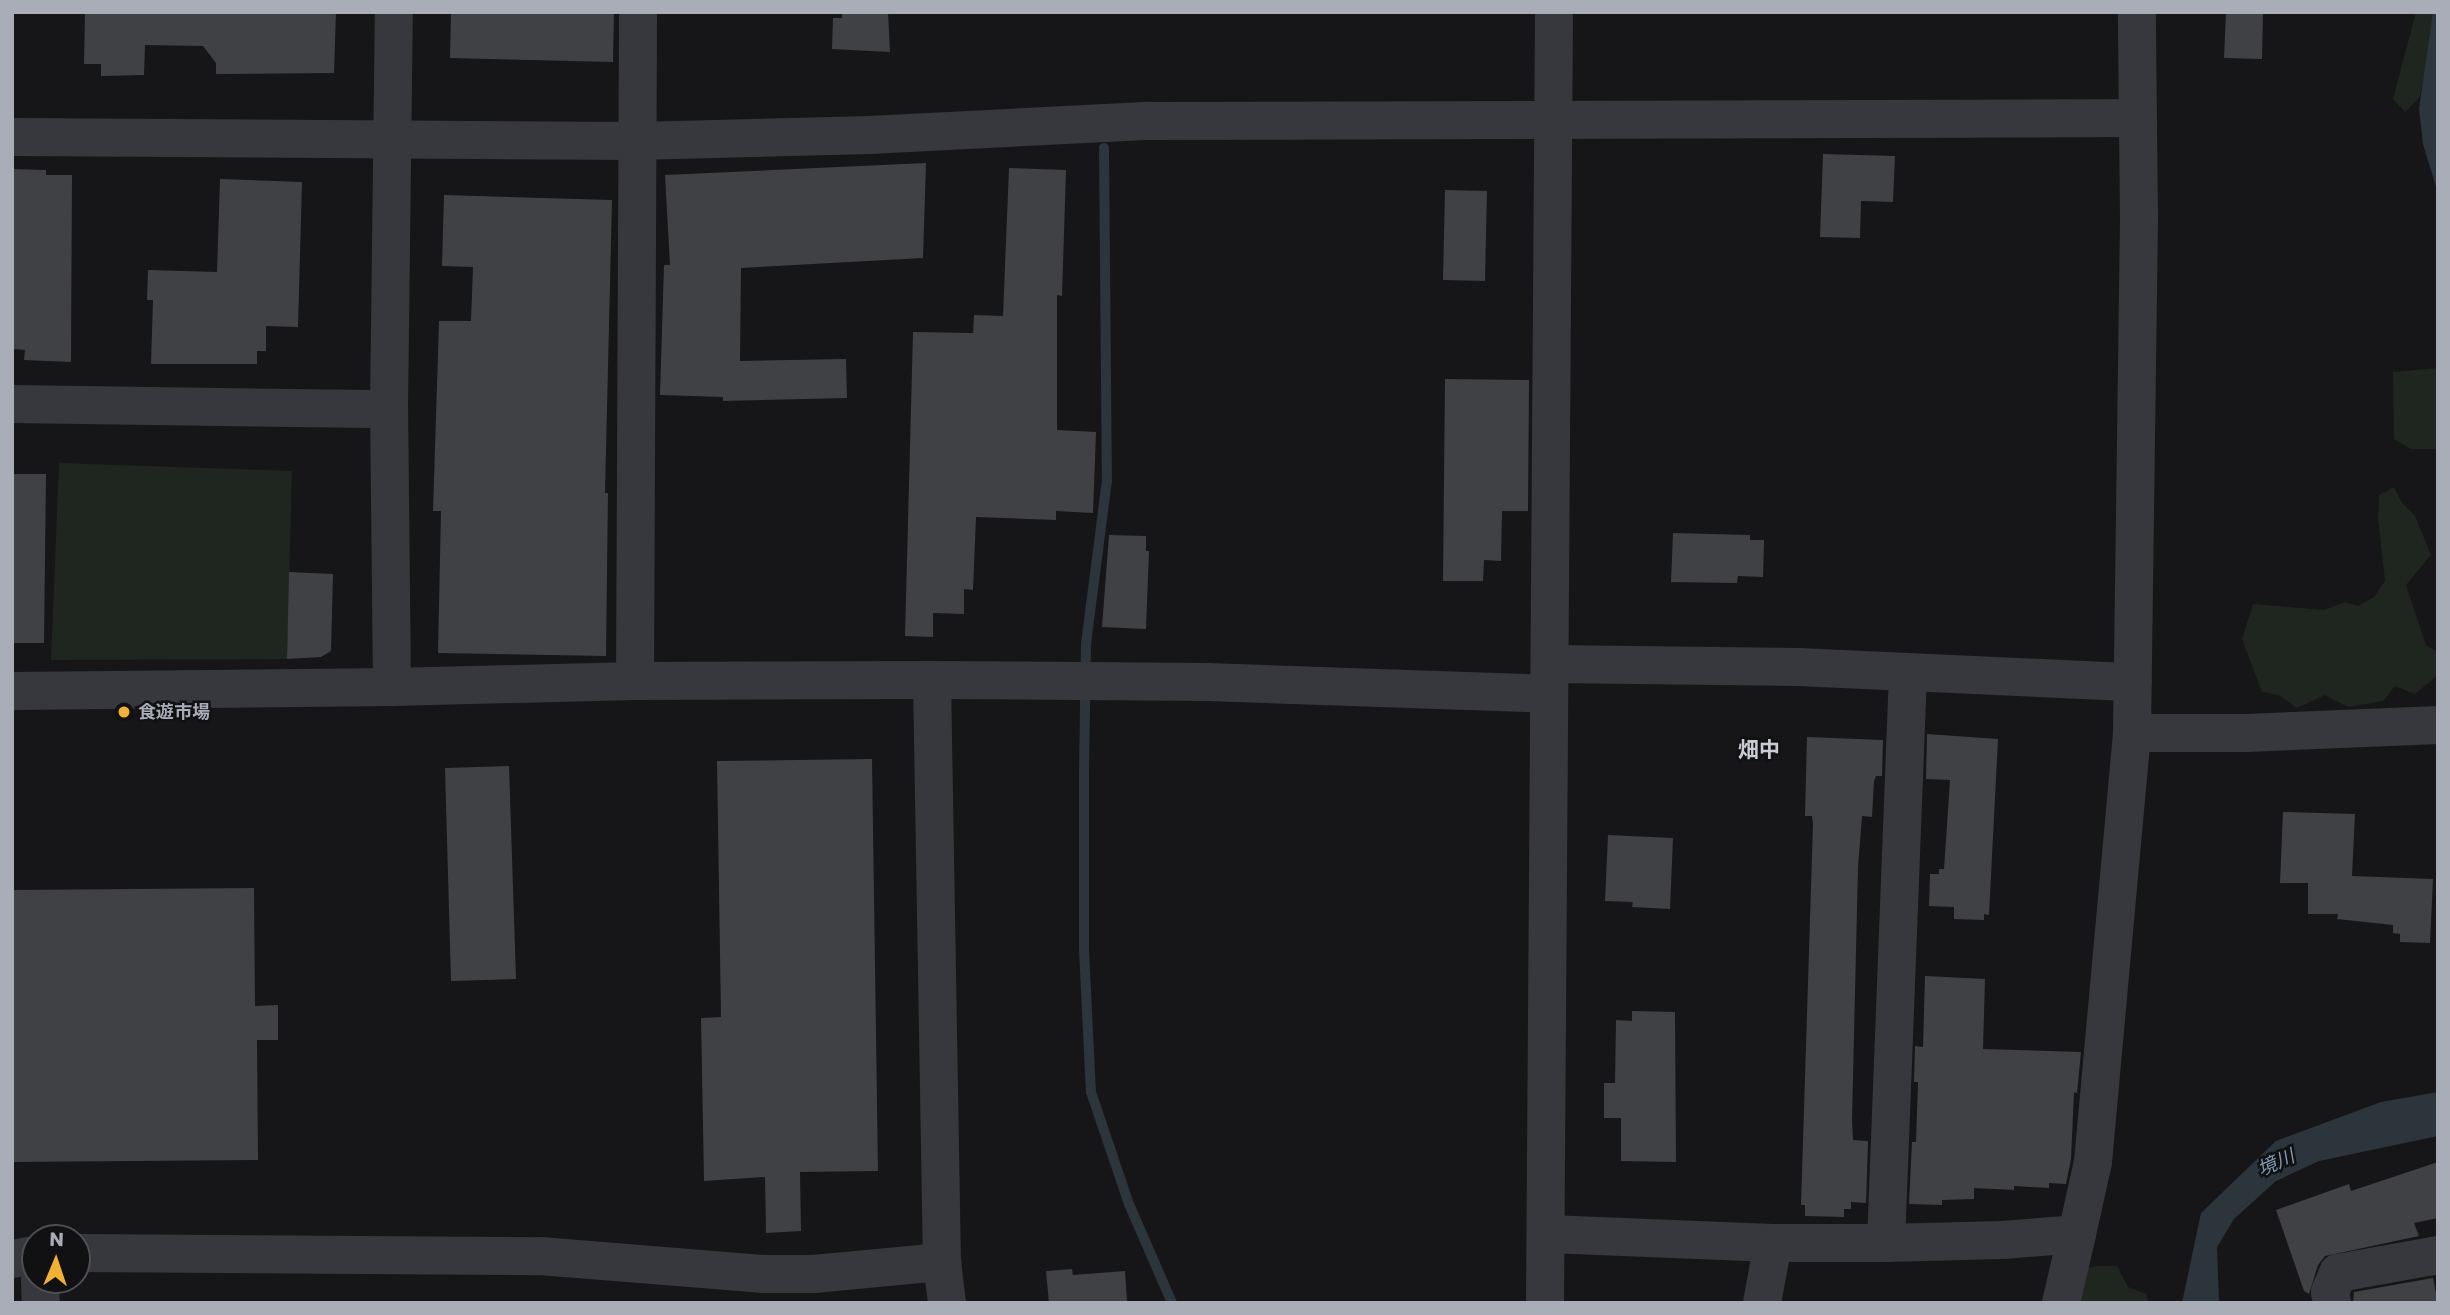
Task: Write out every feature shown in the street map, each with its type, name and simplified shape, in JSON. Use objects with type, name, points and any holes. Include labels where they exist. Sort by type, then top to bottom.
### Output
[{"type":"street","points":[[392,687],[389,409],[394,12]]},
{"type":"street","points":[[635,681],[635,141],[638,12]]},
{"type":"street","points":[[1545,1303],[1548,1234],[1549,679],[1555,12]]},
{"type":"street","points":[[2062,1303],[2093,1162],[2132,733],[2139,232],[2137,12]]},
{"type":"street","points":[[12,137],[635,141],[869,135],[1150,121],[1408,118],[1554,122],[2136,118]]},
{"type":"street","points":[[12,404],[389,409]]},
{"type":"street","points":[[12,691],[635,681],[1208,682],[1549,679],[1798,667],[2133,682]]},
{"type":"street","points":[[1886,1243],[1908,672]]},
{"type":"street","points":[[932,680],[942,1262],[947,1303]]},
{"type":"street","points":[[2132,733],[2246,733],[2438,725]]},
{"type":"street","points":[[1548,1234],[1773,1243],[2003,1240],[2077,1234]]},
{"type":"street","points":[[1762,1303],[1773,1243]]},
{"type":"street","points":[[91,1253],[540,1256],[762,1274],[814,1274],[942,1262]]},
{"type":"street","points":[[2332,1303],[2330,1292],[2338,1273],[2438,1255]]},
{"type":"shaded area","points":[[2416,12],[2437,12],[2420,97],[2405,112],[2393,99]]},
{"type":"shaded area","points":[[2438,368],[2436,465],[2436,449],[2411,449],[2394,439],[2393,372]]},
{"type":"shaded area","points":[[59,463],[292,471],[287,659],[51,660]]},
{"type":"shaded area","points":[[2394,487],[2402,503],[2415,516],[2431,555],[2406,585],[2426,645],[2438,652],[2438,675],[2415,694],[2395,686],[2383,701],[2348,707],[2325,695],[2297,708],[2279,695],[2262,692],[2242,639],[2253,604],[2324,610],[2345,602],[2358,606],[2374,597],[2385,581],[2378,518],[2379,495]]},
{"type":"shaded area","points":[[2117,1266],[2128,1287],[2146,1294],[2149,1303],[2074,1303],[2087,1268]]},
{"type":"water","points":[[2433,12],[2438,12],[2438,193],[2423,144],[2419,109]]},
{"type":"water","name":"境川","points":[[2438,1092],[2438,1136],[2319,1161],[2276,1181],[2234,1219],[2217,1247],[2219,1303],[2182,1303],[2201,1213],[2276,1141],[2381,1102]]},
{"type":"building","points":[[85,12],[336,12],[334,73],[216,74],[216,63],[203,46],[145,45],[144,75],[101,76],[101,64],[84,64]]},
{"type":"building","points":[[451,12],[614,12],[613,62],[450,58]]},
{"type":"building","points":[[842,12],[888,12],[890,52],[832,49],[833,18],[842,18]]},
{"type":"building","points":[[2226,12],[2263,12],[2262,59],[2224,58]]},
{"type":"building","points":[[1823,154],[1895,156],[1893,202],[1861,201],[1860,238],[1820,237]]},
{"type":"building","points":[[926,163],[923,258],[741,268],[740,361],[846,359],[847,398],[723,401],[723,397],[660,395],[664,265],[670,265],[665,175]]},
{"type":"building","points":[[1009,168],[1066,170],[1062,296],[1057,295],[1057,430],[1096,432],[1093,513],[1056,511],[1056,520],[976,517],[973,590],[964,589],[964,614],[933,613],[933,637],[905,636],[913,332],[973,333],[974,315],[1003,316]]},
{"type":"building","points":[[12,169],[46,170],[46,175],[72,175],[71,362],[24,360],[25,350],[12,349]]},
{"type":"building","points":[[220,179],[302,182],[298,327],[266,326],[266,351],[257,351],[257,364],[151,364],[153,300],[147,300],[148,270],[217,272]]},
{"type":"building","points":[[1445,190],[1487,191],[1485,281],[1443,280]]},
{"type":"building","points":[[444,195],[612,200],[605,493],[608,493],[606,656],[438,653],[441,511],[433,511],[439,321],[471,321],[473,267],[442,266]]},
{"type":"building","points":[[1445,379],[1529,380],[1528,511],[1502,511],[1501,561],[1484,560],[1483,581],[1443,581]]},
{"type":"building","points":[[12,474],[46,474],[44,643],[12,643]]},
{"type":"building","points":[[1673,533],[1750,535],[1750,540],[1764,540],[1763,577],[1738,576],[1737,583],[1671,582]]},
{"type":"building","points":[[1109,535],[1146,536],[1146,551],[1149,551],[1146,629],[1102,627]]},
{"type":"building","points":[[289,572],[333,574],[331,651],[321,657],[287,659]]},
{"type":"building","points":[[1927,734],[1998,739],[1989,915],[1984,914],[1984,920],[1954,919],[1954,907],[1929,906],[1930,874],[1939,874],[1939,869],[1944,869],[1950,780],[1926,779]]},
{"type":"building","points":[[1807,737],[1883,740],[1882,776],[1876,776],[1874,781],[1872,817],[1862,816],[1858,867],[1852,1120],[1853,1140],[1868,1141],[1866,1203],[1851,1202],[1851,1209],[1844,1209],[1844,1217],[1805,1216],[1805,1205],[1801,1205],[1813,824],[1812,816],[1805,816]]},
{"type":"building","points":[[872,759],[878,1171],[800,1172],[801,1231],[766,1233],[765,1177],[704,1181],[701,1018],[721,1017],[717,761]]},
{"type":"building","points":[[509,766],[516,979],[451,981],[445,768]]},
{"type":"building","points":[[2283,812],[2355,814],[2352,876],[2433,879],[2430,943],[2400,942],[2400,934],[2393,933],[2393,925],[2337,919],[2338,914],[2308,914],[2308,883],[2280,883]]},
{"type":"building","points":[[1608,835],[1673,838],[1670,909],[1632,907],[1633,902],[1605,901]]},
{"type":"building","points":[[254,888],[255,1006],[278,1005],[278,1040],[257,1040],[258,1160],[12,1162],[12,890]]},
{"type":"building","points":[[1925,976],[1985,979],[1983,1049],[2081,1052],[2077,1093],[2074,1092],[2071,1159],[2066,1184],[2049,1183],[2049,1188],[2014,1186],[2014,1190],[1974,1188],[1974,1199],[1942,1200],[1942,1205],[1909,1204],[1912,1142],[1916,1142],[1918,1082],[1914,1082],[1915,1046],[1923,1047]]},
{"type":"building","points":[[1632,1011],[1675,1012],[1676,1162],[1621,1161],[1621,1118],[1604,1118],[1604,1083],[1615,1083],[1616,1020],[1632,1021]]},
{"type":"building","points":[[2438,1162],[2438,1218],[2414,1223],[2419,1236],[2325,1256],[2318,1265],[2309,1294],[2304,1291],[2276,1210],[2349,1184],[2351,1191]]},
{"type":"building","points":[[1072,1269],[1073,1275],[1125,1271],[1127,1301],[1049,1303],[1046,1271]]},
{"type":"building","points":[[2433,1278],[2438,1303],[2353,1303],[2354,1292]]},
{"type":"waterway","points":[[1104,148],[1107,480],[1086,644],[1084,769],[1084,950],[1091,1092],[1129,1204],[1172,1303]]},
{"type":"place","name":"食遊市場","points":[[124,712]]},
{"type":"district","name":"畑中","points":[[1759,750]]}]
